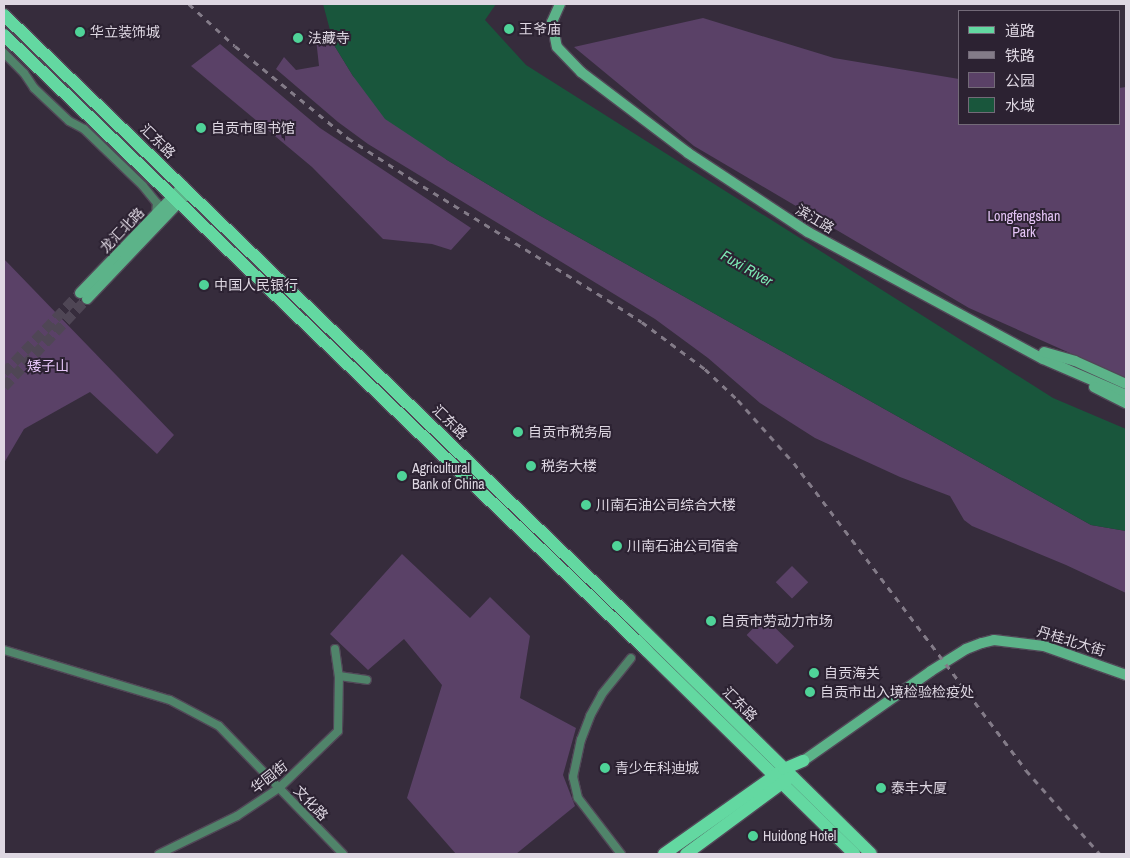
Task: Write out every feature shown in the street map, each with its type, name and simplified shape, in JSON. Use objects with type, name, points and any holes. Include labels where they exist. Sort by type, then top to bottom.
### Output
[{"type":"main road","name":"滨江路","points":[[560,4],[552,22],[557,47],[581,72],[688,153],[808,232],[1043,359],[1126,395]]},
{"type":"main road","name":"滨江路","points":[[567,4],[558,22],[563,43],[586,68],[691,148],[809,227],[1045,353],[1075,361],[1126,384]]},
{"type":"main road","name":"汇东路","points":[[4,15],[630,616],[783,776],[854,854]]},
{"type":"main road","name":"汇东路","points":[[4,35],[783,776],[871,854]]},
{"type":"main road","name":"龙汇北路","points":[[176,199],[156,214],[84,296],[186,189]]},
{"type":"main road","points":[[1043,359],[1060,371],[1126,403]]},
{"type":"main road","name":"丹桂北大街","points":[[686,854],[803,761],[931,671],[966,649],[994,640],[1044,646],[1126,675]]},
{"type":"main road","name":"丹桂北大街","points":[[664,854],[783,776]]},
{"type":"street","points":[[4,53],[24,73],[34,88],[69,121],[84,129],[142,184],[157,203],[156,214]]},
{"type":"street","name":"华园街","points":[[159,854],[237,816],[279,788],[338,731],[339,676],[335,649]]},
{"type":"street","name":"文化路","points":[[4,650],[170,700],[218,726],[343,854]]},
{"type":"street","points":[[621,854],[578,798],[573,777],[581,740],[590,716],[602,694],[631,658]]},
{"type":"street","points":[[339,676],[367,680]]},
{"type":"green space","name":"Longfengshan Park","points":[[703,18],[834,58],[958,79],[958,125],[1120,125],[1120,88],[1126,87],[1126,378],[969,308],[694,146],[574,47]]},
{"type":"green space","points":[[316,39],[334,45],[353,76],[447,160],[537,214],[1091,525],[1126,531],[1126,593],[1066,565],[972,526],[964,520],[950,496],[900,477],[815,438],[760,403],[708,358],[655,319],[368,144],[338,122],[276,69],[284,57],[296,70],[319,66]]},
{"type":"green space","points":[[220,44],[320,128],[471,228],[451,250],[432,244],[383,239],[312,167],[191,66]]},
{"type":"green space","name":"矮子山","points":[[4,259],[174,435],[157,454],[90,392],[24,429],[4,463]]},
{"type":"green space","points":[[402,554],[470,618],[490,597],[530,636],[520,698],[576,728],[563,775],[575,806],[516,854],[456,854],[407,798],[442,685],[404,639],[368,670],[330,634]]},
{"type":"green space","points":[[792,566],[808,582],[792,599],[776,582]]},
{"type":"green space","points":[[764,617],[794,646],[777,664],[747,635]]},
{"type":"water","name":"Fuxi River","points":[[323,4],[496,4],[485,20],[526,65],[1053,398],[1126,429],[1126,531],[1091,525],[537,214],[447,160],[385,119],[353,76],[334,45]]},
{"type":"tunnel","points":[[4,373],[80,293]]},
{"type":"tunnel","points":[[4,387],[87,299]]},
{"type":"railway","points":[[189,4],[235,46],[348,138],[608,300],[642,322],[705,369],[738,400],[794,463],[1026,770],[1100,854]]},
{"type":"place","name":"王爷庙","points":[[509,29]]},
{"type":"place","name":"华立装饰城","points":[[80,32]]},
{"type":"place","name":"法藏寺","points":[[298,38]]},
{"type":"place","name":"自贡市图书馆","points":[[201,128]]},
{"type":"place","name":"中国人民银行","points":[[204,285]]},
{"type":"place","name":"自贡市税务局","points":[[518,432]]},
{"type":"place","name":"税务大楼","points":[[531,466]]},
{"type":"place","name":"Agricultural Bank of China","points":[[402,476]]},
{"type":"place","name":"川南石油公司综合大楼","points":[[586,505]]},
{"type":"place","name":"川南石油公司宿舍","points":[[617,546]]},
{"type":"place","name":"自贡市劳动力市场","points":[[711,621]]},
{"type":"place","name":"自贡海关","points":[[814,673]]},
{"type":"place","name":"自贡市出入境检验检疫处","points":[[810,692]]},
{"type":"place","name":"青少年科迪城","points":[[605,768]]},
{"type":"place","name":"泰丰大厦","points":[[881,788]]},
{"type":"place","name":"Huidong Hotel","points":[[753,836]]}]
